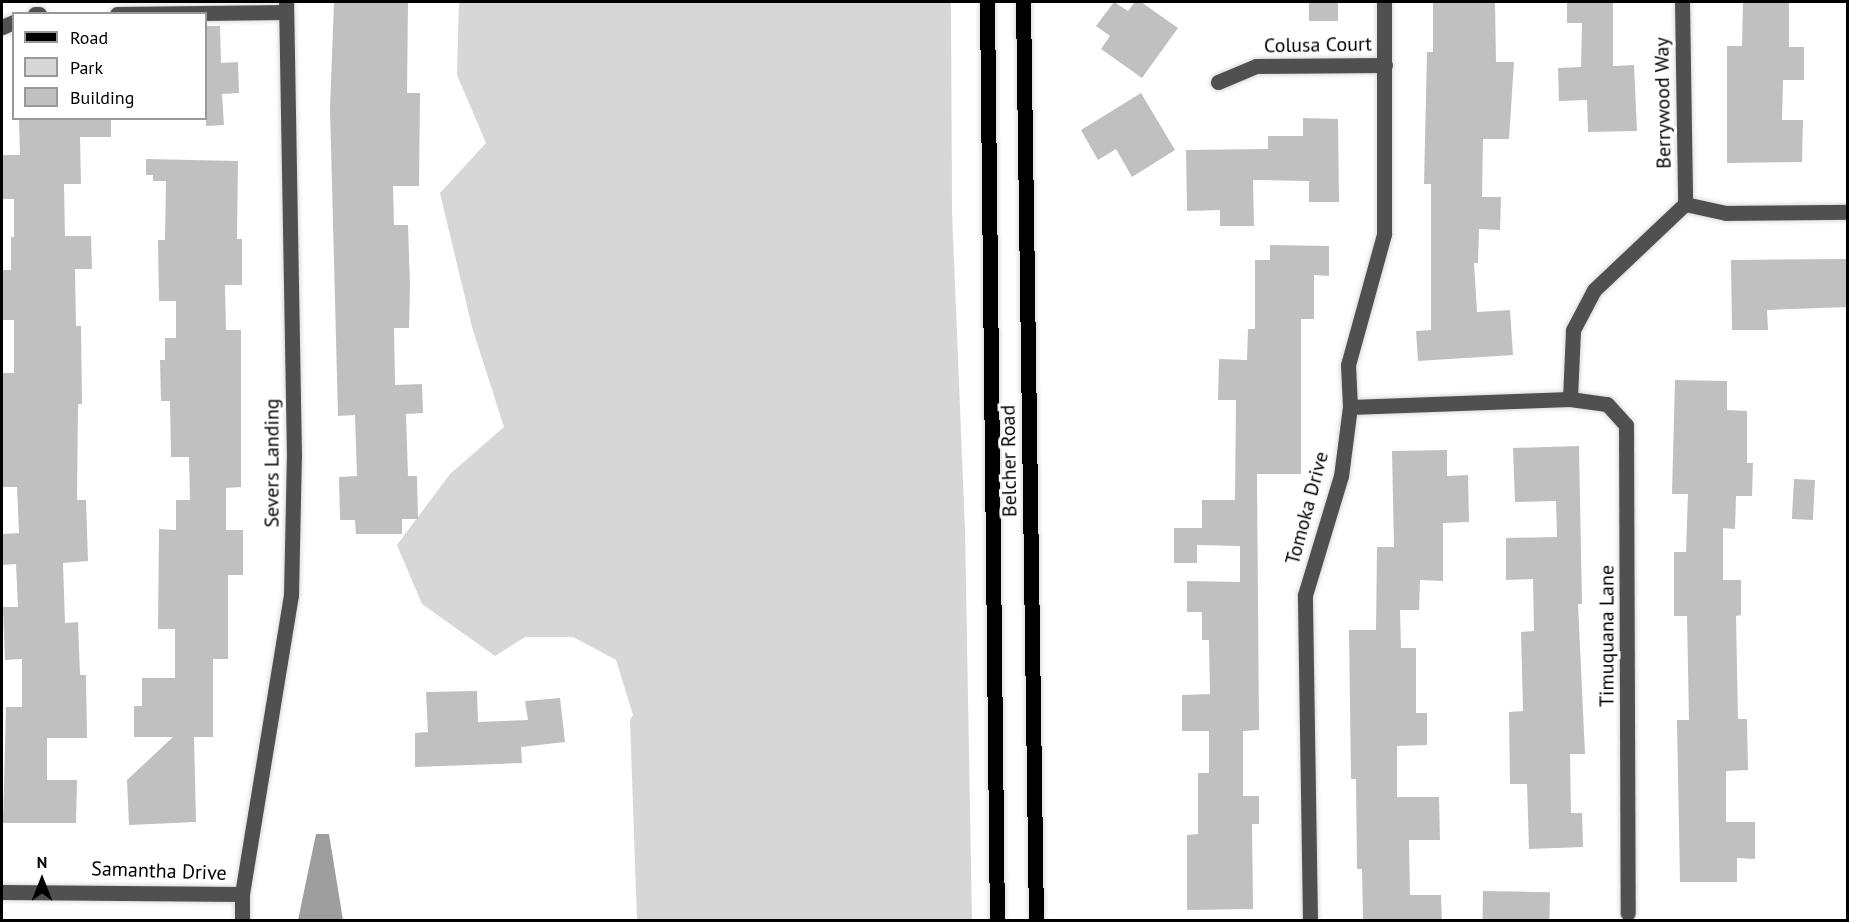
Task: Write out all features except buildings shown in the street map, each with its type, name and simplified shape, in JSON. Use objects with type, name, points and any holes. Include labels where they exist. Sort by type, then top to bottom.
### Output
[{"type":"main road","name":"Belcher Road","points":[[987,2],[997,921]]},
{"type":"main road","name":"Belcher Road","points":[[1023,2],[1036,921]]},
{"type":"street","name":"Tomoka Drive","points":[[1310,921],[1305,595],[1341,476],[1350,407],[1348,365],[1384,234],[1384,2]]},
{"type":"street","name":"Berrywood Way","points":[[1682,2],[1685,204]]},
{"type":"street","points":[[165,12],[286,7]]},
{"type":"street","name":"Severs Landing","points":[[242,921],[242,894],[291,595],[294,457],[286,7]]},
{"type":"street","name":"Colusa Court","points":[[1218,82],[1256,66],[1384,65]]},
{"type":"street","points":[[1570,399],[1573,330],[1594,290],[1685,204],[1726,213],[1848,212]]},
{"type":"street","name":"Timuquana Lane","points":[[1350,407],[1570,399],[1607,404],[1626,425],[1628,912]]},
{"type":"street","name":"Samantha Drive","points":[[2,892],[65,890],[242,894]]},
{"type":"green space","points":[[459,2],[951,2],[952,211],[965,530],[972,920],[637,920],[630,720],[633,715],[616,660],[573,637],[525,637],[495,656],[422,604],[397,545],[450,474],[504,427],[472,327],[440,193],[486,143],[457,75]]},
{"type":"shaded area","points":[[316,834],[329,834],[343,920],[298,920]]}]
